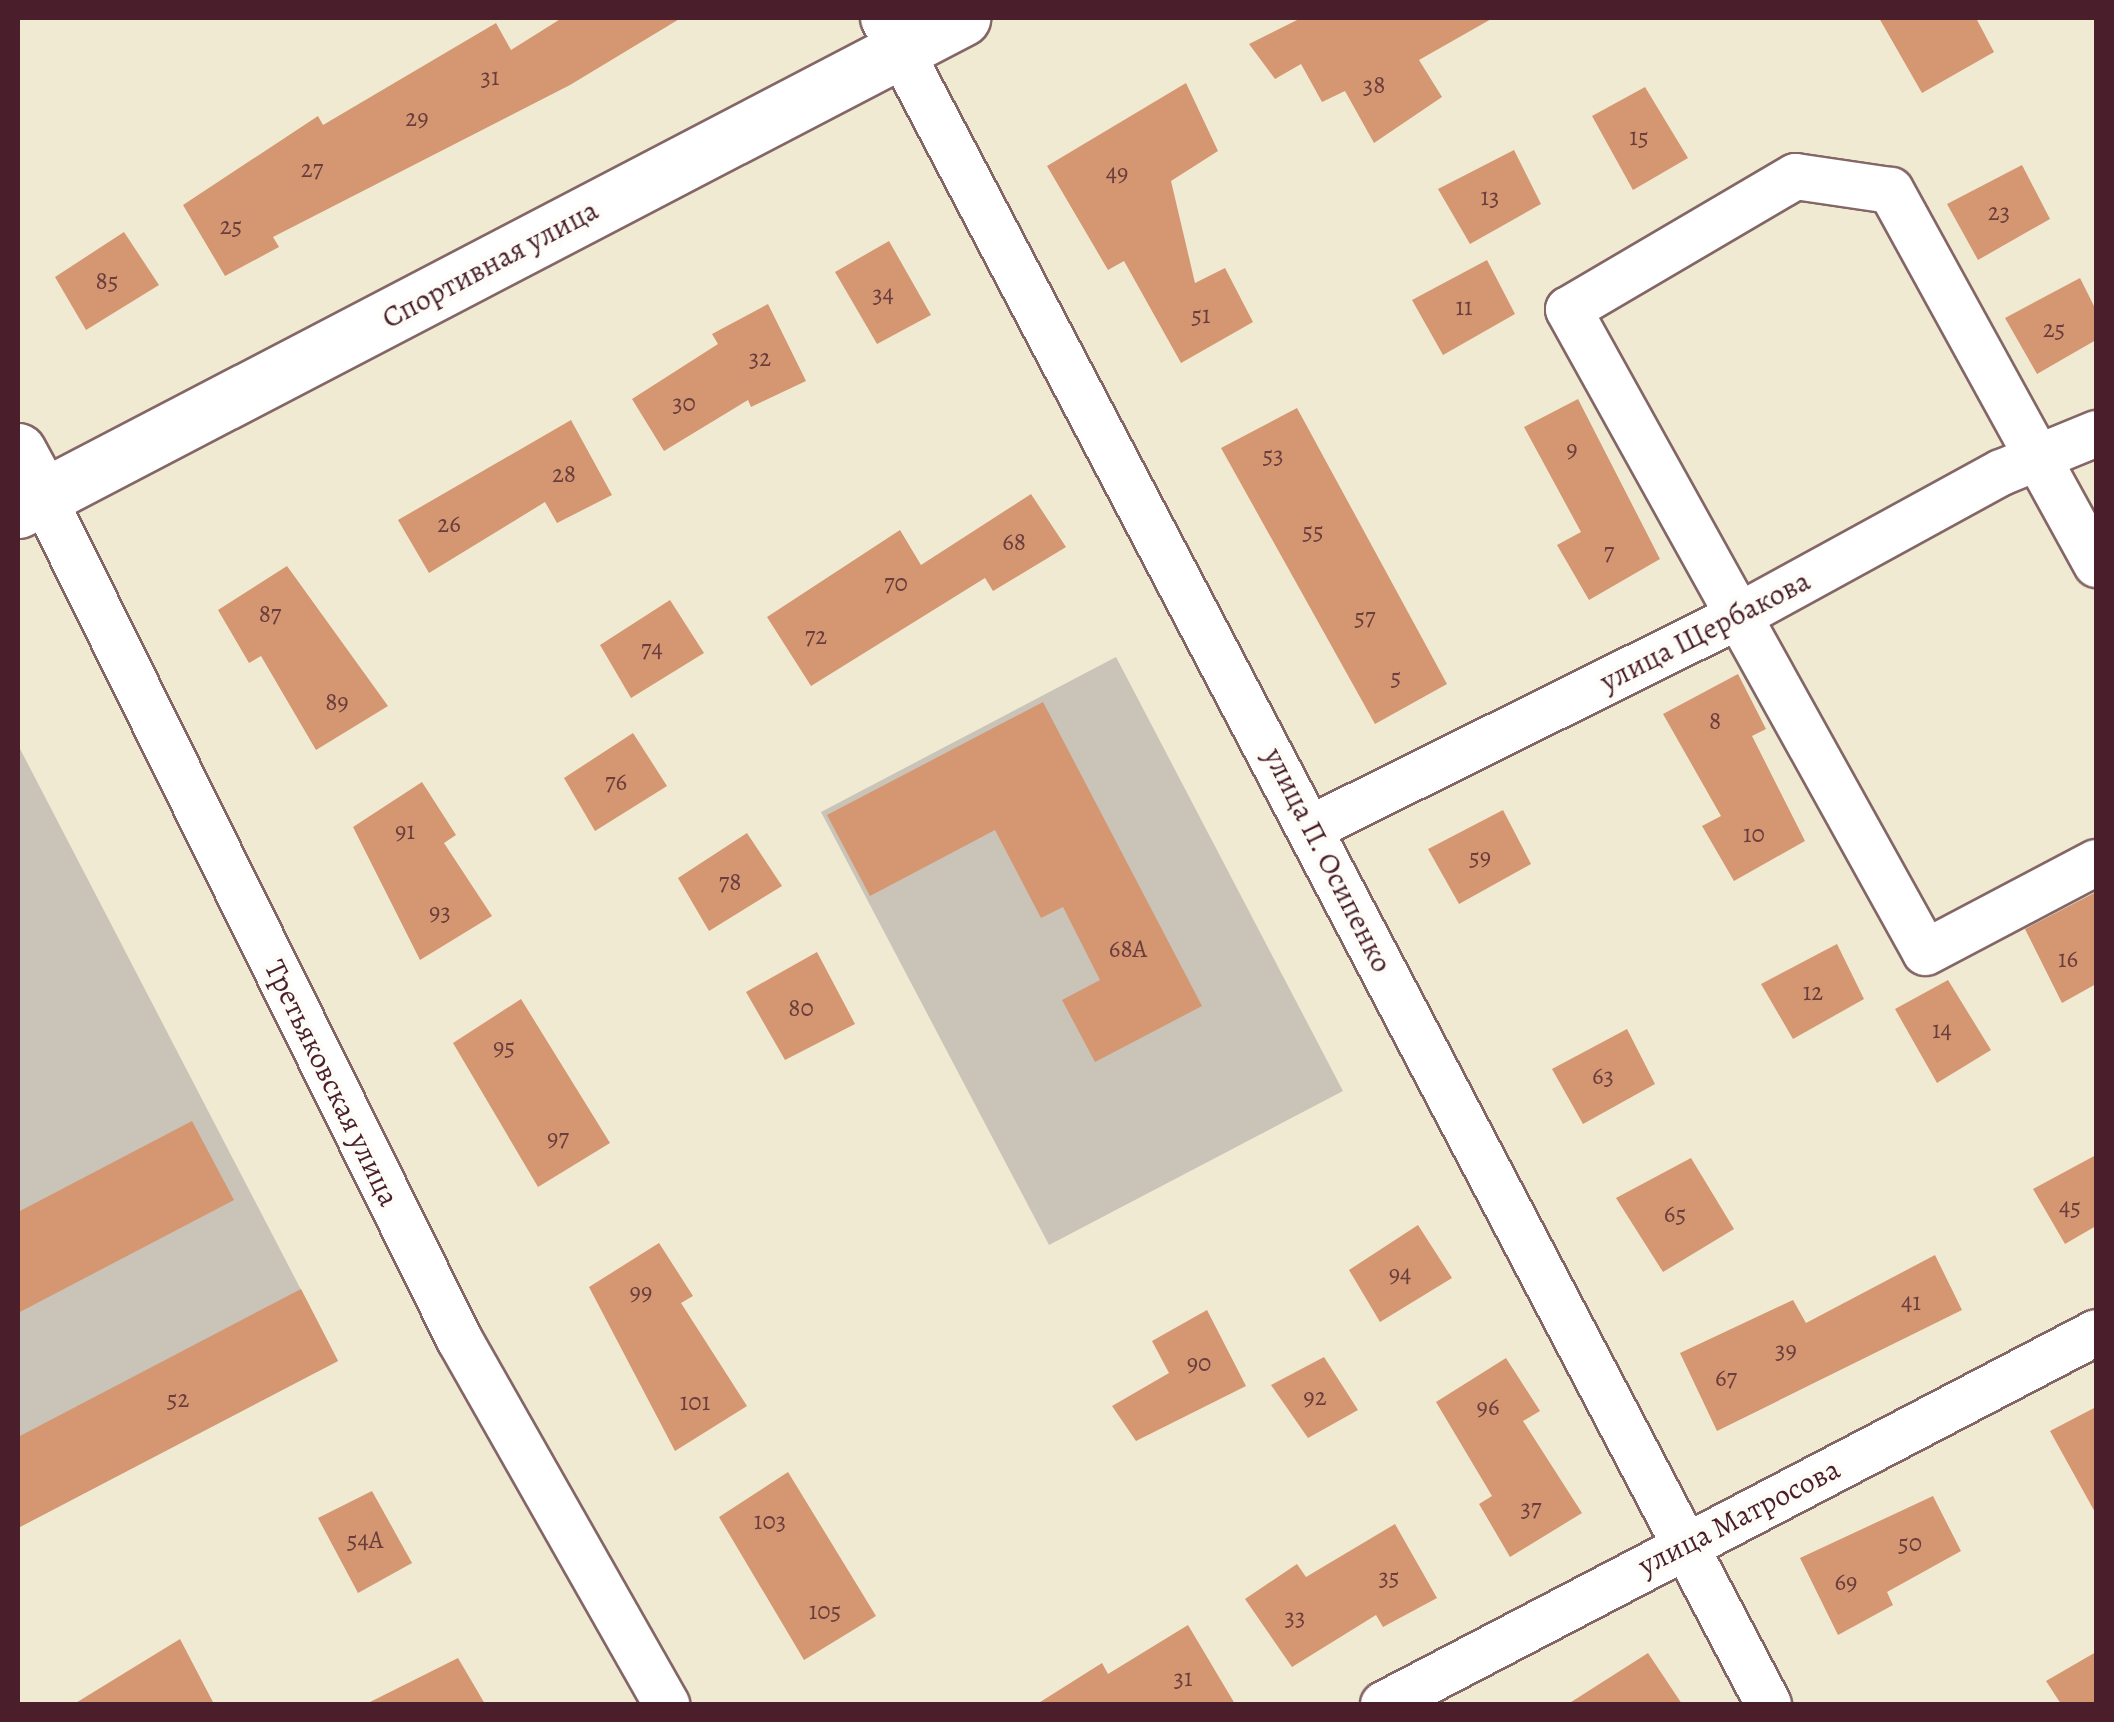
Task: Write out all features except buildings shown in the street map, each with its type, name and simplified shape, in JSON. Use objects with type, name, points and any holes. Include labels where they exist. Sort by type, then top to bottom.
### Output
[{"type":"street","name":"Спортивная улица","points":[[26,486],[892,34],[962,18]]},
{"type":"street","name":"улица П. Осипенко","points":[[892,34],[1312,827],[1680,1547],[1768,1704]]},
{"type":"street","points":[[2096,564],[1890,190],[1795,176],[1568,309],[1743,613],[1924,952],[2096,862]]},
{"type":"street","name":"улица Щербакова","points":[[1312,827],[1743,613],[2001,472],[2039,461],[2096,433]]},
{"type":"street","name":"Третьяковская улица","points":[[26,486],[458,1339],[666,1704]]},
{"type":"street","name":"улица Матросова","points":[[1383,1704],[2096,1332]]},
{"type":"shaded area","points":[[1116,657],[1343,1091],[1049,1245],[821,812]]},
{"type":"shaded area","points":[[18,745],[338,1361],[18,1528]]}]
